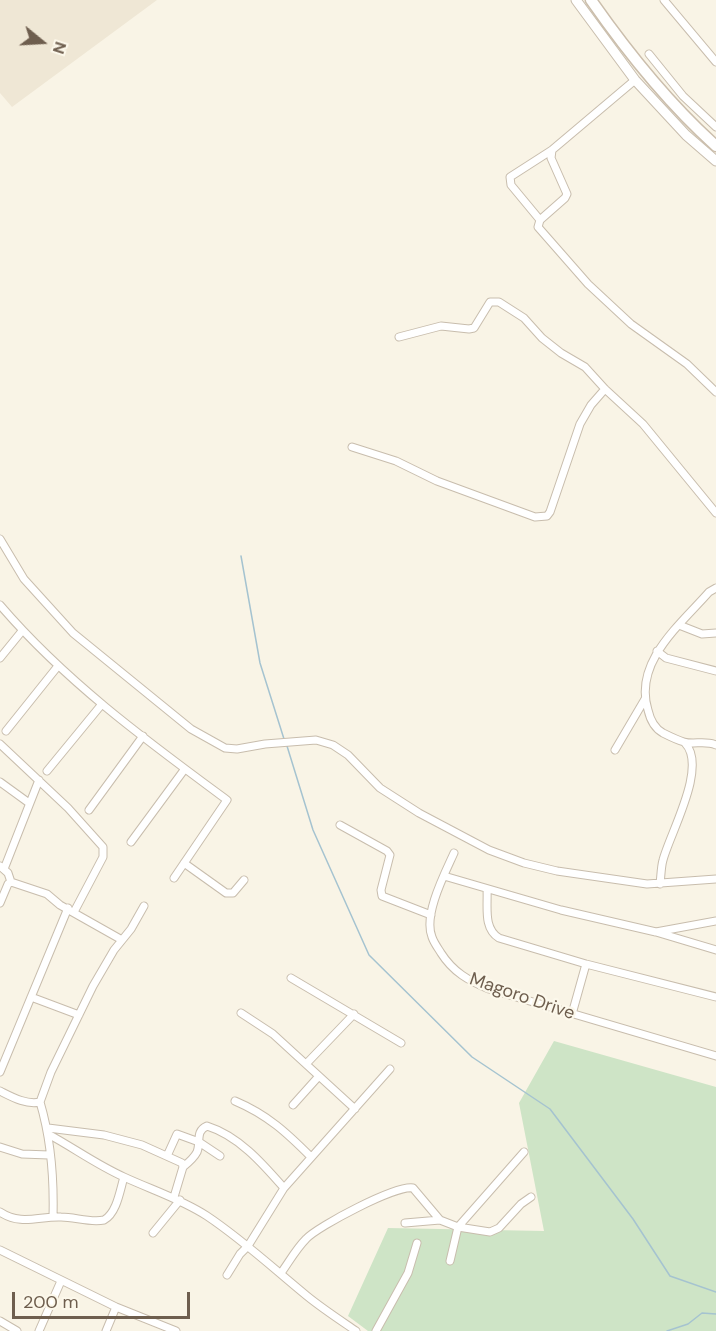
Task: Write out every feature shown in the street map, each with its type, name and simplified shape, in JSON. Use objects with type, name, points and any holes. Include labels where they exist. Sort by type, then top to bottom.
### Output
[{"type":"main road","points":[[591,0],[615,34],[665,95],[716,146]]},
{"type":"street","points":[[576,0],[634,80],[686,135],[716,161]]},
{"type":"street","points":[[669,2],[716,62]]},
{"type":"street","points":[[649,54],[683,96],[716,128]]},
{"type":"street","points":[[540,220],[510,181],[514,173],[549,154],[634,80]]},
{"type":"street","points":[[549,154],[567,194],[540,220],[538,227],[588,284],[631,324],[687,364],[716,392]]},
{"type":"street","points":[[399,337],[441,326],[474,328],[490,302],[500,302],[524,318],[542,338],[561,353],[585,368],[643,424],[716,513]]},
{"type":"street","points":[[352,447],[535,517],[543,517],[550,512],[580,424],[591,405],[605,389]]},
{"type":"street","points":[[0,539],[24,579],[73,633],[191,729],[225,748],[237,749],[316,740],[333,745],[348,756],[380,788],[418,813],[489,850],[557,872],[660,884],[716,879]]},
{"type":"street","points":[[660,884],[662,861],[688,789],[692,754],[685,743],[661,732],[651,720],[645,699],[647,675],[657,651],[709,592],[716,588]]},
{"type":"street","points":[[0,605],[22,631],[102,705],[184,770],[227,800],[174,878]]},
{"type":"street","points":[[679,626],[702,634],[716,633]]},
{"type":"street","points":[[0,658],[22,631]]},
{"type":"street","points":[[657,651],[666,658],[716,671]]},
{"type":"street","points":[[6,731],[58,666]]},
{"type":"street","points":[[615,750],[645,699]]},
{"type":"street","points":[[47,771],[102,705]]},
{"type":"street","points":[[636,714],[651,720]]},
{"type":"street","points":[[89,810],[142,736]]},
{"type":"street","points":[[685,743],[706,742],[716,745]]},
{"type":"street","points":[[0,744],[68,808],[103,847],[103,857],[71,910],[0,1072]]},
{"type":"street","points":[[131,842],[184,770]]},
{"type":"street","points":[[39,780],[2,867],[11,882],[47,894],[57,903],[122,940]]},
{"type":"street","points":[[0,782],[28,803]]},
{"type":"street","points":[[340,825],[387,851],[390,855],[381,890],[382,896],[431,915]]},
{"type":"street","name":"Magoro Drive","points":[[454,853],[435,896],[431,915],[431,936],[456,973],[489,989],[716,1056]]},
{"type":"street","points":[[184,863],[226,894],[233,893],[244,880]]},
{"type":"street","points":[[444,876],[561,910],[656,932],[716,950]]},
{"type":"street","points":[[0,903],[11,882]]},
{"type":"street","points":[[487,889],[488,928],[493,934],[523,947],[716,997]]},
{"type":"street","points":[[53,1217],[54,1195],[48,1131],[40,1102],[45,1087],[103,969],[144,906]]},
{"type":"street","points":[[656,932],[716,921]]},
{"type":"street","points":[[572,1014],[586,964]]},
{"type":"street","points":[[291,978],[401,1044]]},
{"type":"street","points":[[31,997],[79,1016]]},
{"type":"street","points":[[241,1013],[273,1034],[355,1109]]},
{"type":"street","points":[[306,1064],[354,1014]]},
{"type":"street","points":[[227,1275],[284,1188],[390,1069]]},
{"type":"street","points":[[292,1105],[319,1076]]},
{"type":"street","points":[[0,1091],[15,1099],[36,1104],[40,1102]]},
{"type":"street","points":[[235,1101],[255,1110],[282,1128],[311,1157]]},
{"type":"street","points":[[153,1233],[177,1199],[183,1167],[196,1155],[201,1129],[207,1126],[240,1144],[260,1161],[284,1188]]},
{"type":"street","points":[[48,1131],[104,1135],[142,1145],[182,1163],[183,1167]]},
{"type":"street","points":[[48,1131],[84,1157],[177,1199],[207,1216],[248,1246],[308,1297],[356,1331]]},
{"type":"street","points":[[167,1156],[177,1134],[199,1142],[220,1156]]},
{"type":"street","points":[[0,1148],[22,1154],[49,1155]]},
{"type":"street","points":[[450,1261],[458,1227],[524,1152]]},
{"type":"street","points":[[0,1212],[14,1219],[26,1221],[53,1217],[101,1221],[109,1218],[124,1177]]},
{"type":"street","points":[[281,1273],[306,1239],[329,1223],[386,1193],[408,1187],[413,1188],[440,1220]]},
{"type":"street","points":[[405,1223],[440,1220],[458,1227],[494,1232],[521,1203],[531,1197]]},
{"type":"street","points":[[376,1331],[408,1273],[417,1243]]},
{"type":"street","points":[[0,1250],[116,1307],[176,1331]]},
{"type":"street","points":[[39,1331],[61,1281]]},
{"type":"street","points":[[106,1331],[116,1307]]},
{"type":"street","points":[[0,1321],[6,1328],[17,1331]]},
{"type":"shaded area","points":[[0,0],[157,0],[12,107],[0,93]]},
{"type":"green space","points":[[554,1041],[716,1087],[716,1331],[368,1331],[348,1316],[388,1228],[544,1231],[519,1103]]},
{"type":"waterway","points":[[241,556],[260,663],[284,739]]},
{"type":"waterway","points":[[287,746],[313,830],[369,955],[472,1057],[550,1109],[633,1219],[670,1276],[716,1292]]},
{"type":"waterway","points":[[667,1331],[688,1324],[702,1313],[716,1314]]}]
